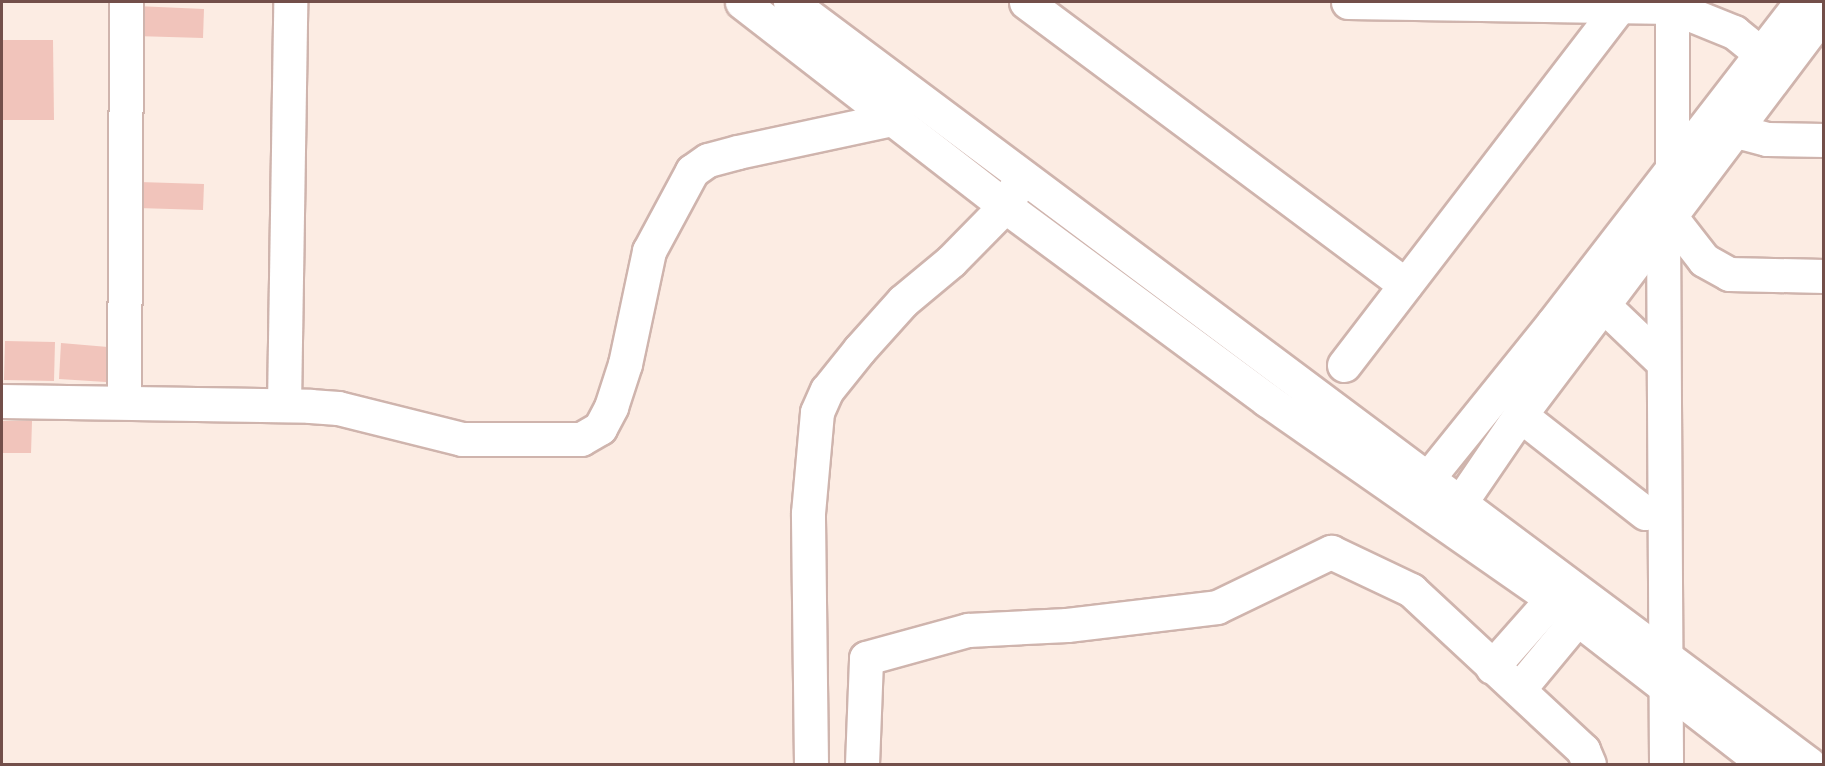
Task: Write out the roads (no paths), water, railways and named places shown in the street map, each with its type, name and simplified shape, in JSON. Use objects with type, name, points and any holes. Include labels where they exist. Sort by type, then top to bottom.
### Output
[{"type":"street","points":[[124,402],[126,2]]},
{"type":"street","points":[[284,405],[290,2]]},
{"type":"street","points":[[742,2],[897,118],[1005,206],[1267,400],[1552,598],[1765,765]]},
{"type":"street","points":[[790,2],[1809,765]]},
{"type":"street","points":[[1026,2],[1406,285]]},
{"type":"street","points":[[1348,2],[1619,7],[1672,4],[1734,32],[1761,54]]},
{"type":"street","points":[[1428,478],[1801,2]]},
{"type":"street","points":[[1672,4],[1672,169]]},
{"type":"street","points":[[1344,365],[1619,7]]},
{"type":"street","points":[[1460,503],[1520,415],[1602,304],[1824,12]]},
{"type":"street","points":[[2,401],[284,405],[338,408],[462,439],[581,439],[600,428],[611,406],[625,364],[649,251],[692,171],[708,160],[738,152],[897,118]]},
{"type":"street","points":[[1733,130],[1767,139],[1824,140]]},
{"type":"street","points":[[811,765],[808,513],[818,412],[827,390],[859,350],[903,301],[951,261],[1005,206],[1023,175]]},
{"type":"street","points":[[1666,219],[1704,260],[1729,274],[1824,276]]},
{"type":"street","points":[[1666,219],[1663,362],[1666,765]]},
{"type":"street","points":[[1602,304],[1663,362]]},
{"type":"street","points":[[1520,415],[1645,513]]},
{"type":"street","points":[[862,765],[866,658],[968,630],[1067,625],[1217,607],[1332,552],[1411,590],[1583,750],[1589,765]]},
{"type":"street","points":[[1492,667],[1552,598]]},
{"type":"street","points":[[1519,689],[1577,619]]}]
